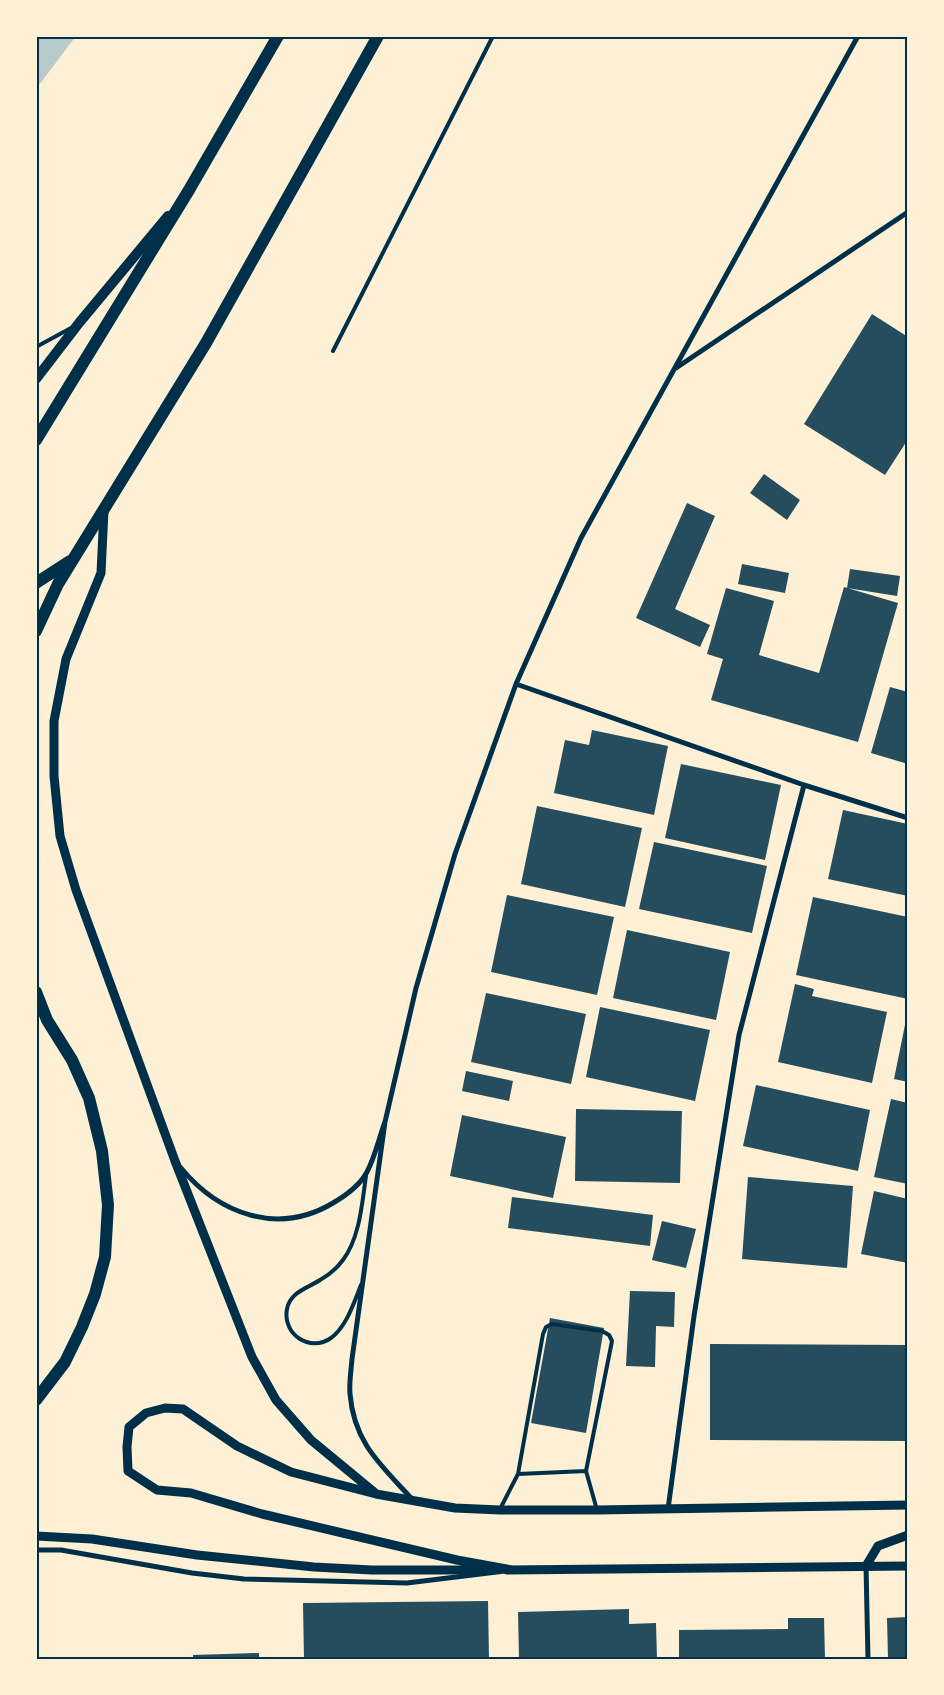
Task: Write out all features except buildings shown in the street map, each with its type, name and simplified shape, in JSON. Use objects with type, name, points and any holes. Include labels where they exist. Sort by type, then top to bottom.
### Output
[{"type":"main road","points":[[36,440],[189,190],[278,36]]},
{"type":"main road","points":[[36,631],[58,584],[206,344],[378,36]]},
{"type":"main road","points":[[36,379],[79,323],[189,190]]},
{"type":"main road","points":[[36,583],[73,559]]},
{"type":"main road","points":[[36,992],[47,1020],[72,1060],[89,1098],[102,1151],[108,1205],[105,1257],[95,1294],[65,1362],[36,1400]]},
{"type":"street","points":[[414,1501],[368,1449],[355,1424],[350,1393],[352,1360],[385,1122],[416,988],[455,854],[516,684],[581,538],[858,36]]},
{"type":"street","points":[[674,370],[908,212]]},
{"type":"street","points":[[104,508],[101,573],[66,659],[54,721],[54,776],[60,836],[76,890],[176,1161],[252,1356],[276,1400],[311,1440],[376,1494]]},
{"type":"street","points":[[516,684],[804,786],[908,818]]},
{"type":"street","points":[[668,1509],[694,1316],[739,1035],[804,786]]},
{"type":"street","points":[[176,1161],[194,1184],[228,1207],[247,1215],[272,1219],[300,1217],[320,1210],[346,1195],[366,1173],[385,1122]]},
{"type":"street","points":[[512,1570],[457,1560],[262,1514],[191,1493],[157,1490],[128,1472],[127,1447],[129,1427],[146,1413],[165,1408],[183,1410],[237,1446],[291,1472],[376,1494],[455,1508],[597,1510],[908,1505]]},
{"type":"street","points":[[868,1659],[866,1566],[878,1546],[908,1535]]},
{"type":"street","points":[[36,1536],[92,1539],[197,1555],[372,1570],[908,1566]]},
{"type":"street","points":[[36,1550],[61,1550],[192,1573],[270,1580],[407,1583],[512,1570]]},
{"type":"lane","points":[[333,351],[493,36]]},
{"type":"lane","points":[[36,347],[79,323]]},
{"type":"lane","points":[[363,1280],[348,1315],[331,1338],[312,1344],[302,1342],[288,1328],[286,1319],[290,1300],[297,1293],[334,1271],[344,1258],[352,1242],[359,1220],[366,1173]]},
{"type":"lane","points":[[500,1510],[518,1474],[544,1334],[546,1327],[552,1324],[602,1331],[608,1334],[612,1341],[586,1471],[597,1510]]},
{"type":"lane","points":[[518,1474],[586,1471]]},
{"type":"shaded area","points":[[36,36],[76,36],[36,89]]}]
